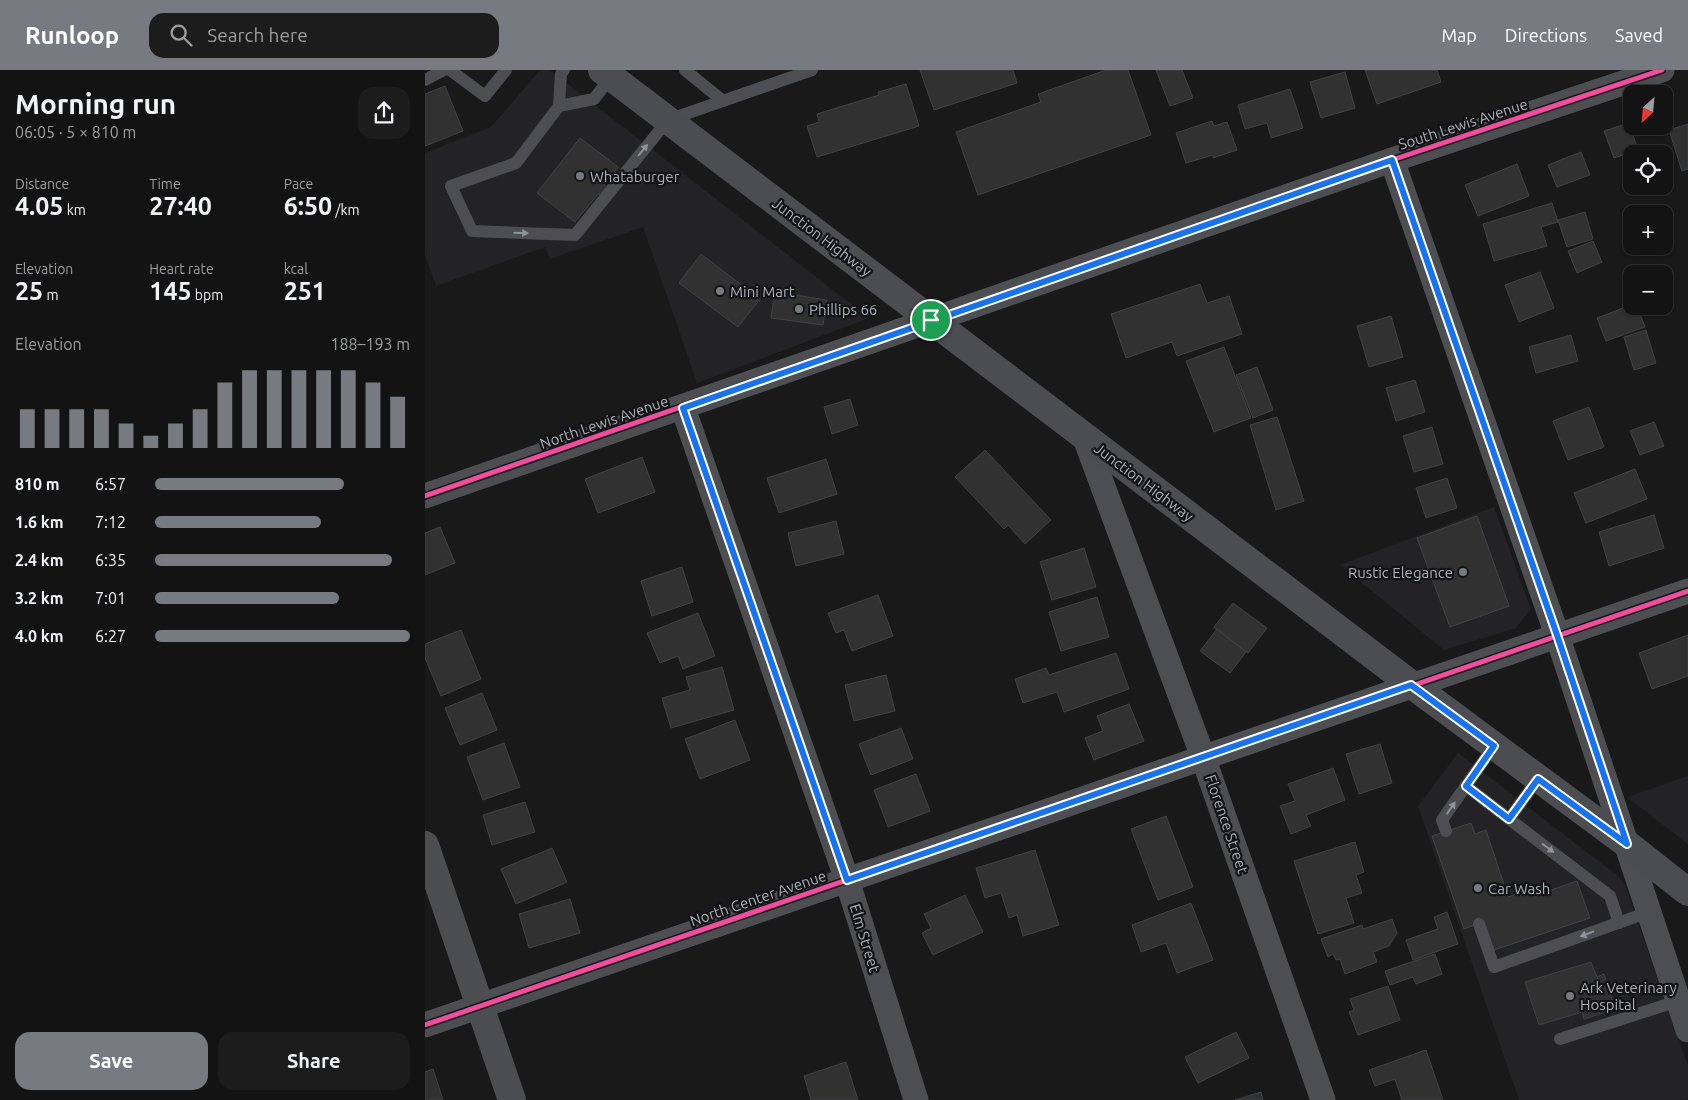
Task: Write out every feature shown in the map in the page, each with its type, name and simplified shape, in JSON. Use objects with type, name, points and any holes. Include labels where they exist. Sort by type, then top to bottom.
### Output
[{"type":"main road","name":"Junction Highway","points":[[607,74],[1411,685],[1627,844],[1688,892]]},
{"type":"main road","points":[[425,845],[512,1100]]},
{"type":"street","name":"South Lewis Avenue","points":[[931,320],[1392,160],[1662,70]]},
{"type":"street","points":[[1392,160],[1557,635],[1688,1028]]},
{"type":"street","name":"North Lewis Avenue","points":[[425,496],[683,408],[931,320]]},
{"type":"street","name":"Elm Street","points":[[683,408],[847,880],[916,1100]]},
{"type":"street","name":"Florence Street","points":[[1085,438],[1203,757],[1323,1100]]},
{"type":"street","name":"North Center Avenue","points":[[425,1026],[1688,591]]},
{"type":"lane","points":[[425,80],[444,70]]},
{"type":"lane","points":[[450,70],[485,96],[505,70]]},
{"type":"lane","points":[[564,70],[561,74],[559,106],[516,163],[451,186],[472,231],[575,235],[668,120],[812,70]]},
{"type":"lane","points":[[685,70],[723,101]]},
{"type":"lane","points":[[559,106],[594,99],[607,74]]},
{"type":"lane","points":[[1446,831],[1442,820],[1494,746]]},
{"type":"lane","points":[[1509,819],[1538,779]]},
{"type":"lane","points":[[1466,786],[1610,896],[1619,922]]},
{"type":"lane","points":[[1479,924],[1494,968],[1649,912]]},
{"type":"lane","points":[[1559,1039],[1678,1001]]},
{"type":"shaded area","points":[[540,70],[550,70],[869,318],[697,383],[643,227],[550,259],[545,247],[436,286],[425,255],[425,153],[491,127]]},
{"type":"shaded area","points":[[1494,507],[1531,609],[1516,628],[1444,650],[1340,565]]},
{"type":"shaded area","points":[[1458,753],[1623,880],[1688,1065],[1688,1099],[1519,1100],[1418,806]]},
{"type":"shaded area","points":[[1688,776],[1688,844],[1627,797]]},
{"type":"building","points":[[920,70],[1013,70],[1017,83],[934,110]]},
{"type":"building","points":[[1106,70],[1128,70],[1151,135],[978,195],[956,132],[1041,102],[1038,94]]},
{"type":"building","points":[[1156,70],[1182,70],[1193,98],[1170,106]]},
{"type":"building","points":[[1365,70],[1437,70],[1441,82],[1377,104]]},
{"type":"building","points":[[1345,72],[1355,108],[1321,118],[1310,82]]},
{"type":"building","points":[[906,84],[919,126],[817,157],[807,126],[819,122],[817,114],[879,95],[878,92]]},
{"type":"building","points":[[445,86],[463,131],[425,146],[425,94]]},
{"type":"building","points":[[1290,89],[1303,128],[1271,138],[1267,123],[1245,129],[1238,105]]},
{"type":"building","points":[[1212,121],[1214,126],[1227,122],[1237,150],[1213,158],[1213,155],[1186,163],[1176,133]]},
{"type":"building","points":[[1688,124],[1688,169],[1682,171],[1671,135],[1673,135],[1673,129]]},
{"type":"building","points":[[1623,125],[1623,135],[1633,135],[1636,145],[1623,145],[1623,155],[1614,158],[1604,131]]},
{"type":"building","name":"Whataburger","points":[[580,138],[618,167],[604,185],[610,189],[603,197],[598,194],[575,222],[537,193]]},
{"type":"building","points":[[1581,152],[1590,175],[1557,187],[1548,165]]},
{"type":"building","points":[[1517,164],[1529,196],[1478,216],[1465,185]]},
{"type":"building","points":[[1552,203],[1558,222],[1541,227],[1547,246],[1494,261],[1483,224]]},
{"type":"building","points":[[1585,212],[1593,239],[1567,247],[1558,220]]},
{"type":"building","points":[[1593,241],[1602,262],[1577,273],[1568,251]]},
{"type":"building","name":"Mini Mart","points":[[701,254],[760,299],[738,327],[679,283]]},
{"type":"building","points":[[1540,272],[1554,308],[1519,322],[1505,285]]},
{"type":"building","points":[[1200,284],[1207,303],[1229,296],[1242,334],[1177,356],[1172,342],[1126,358],[1111,314]]},
{"type":"building","name":"Phillips 66","points":[[775,292],[827,300],[823,325],[771,318]]},
{"type":"building","points":[[1623,308],[1623,315],[1640,315],[1645,327],[1606,341],[1597,318]]},
{"type":"building","points":[[1391,316],[1403,357],[1369,367],[1357,326]]},
{"type":"building","points":[[1646,330],[1656,363],[1634,370],[1624,337]]},
{"type":"building","points":[[1571,335],[1578,361],[1536,373],[1529,347]]},
{"type":"building","points":[[1224,347],[1251,418],[1214,432],[1186,361]]},
{"type":"building","points":[[1257,367],[1273,410],[1253,418],[1236,375]]},
{"type":"building","points":[[1415,380],[1425,412],[1396,421],[1386,388]]},
{"type":"building","points":[[850,399],[858,425],[832,434],[824,407]]},
{"type":"building","points":[[1589,407],[1604,447],[1568,460],[1553,421]]},
{"type":"building","points":[[1277,417],[1304,501],[1276,510],[1250,425]]},
{"type":"building","points":[[1654,422],[1664,446],[1640,455],[1630,431]]},
{"type":"building","points":[[1432,427],[1443,464],[1414,472],[1403,436]]},
{"type":"building","points":[[985,450],[1051,520],[1025,544],[1008,525],[1004,529],[955,477]]},
{"type":"building","points":[[642,457],[655,492],[598,513],[585,479]]},
{"type":"building","points":[[826,459],[837,494],[779,513],[767,478]]},
{"type":"building","points":[[1635,469],[1647,499],[1586,523],[1574,493]]},
{"type":"building","points":[[1447,478],[1457,508],[1426,518],[1416,488]]},
{"type":"building","points":[[1654,515],[1664,548],[1609,566],[1599,532]]},
{"type":"building","name":"Rustic Elegance","points":[[1477,516],[1509,606],[1450,627],[1417,538]]},
{"type":"building","points":[[836,521],[844,554],[796,566],[788,533]]},
{"type":"building","points":[[440,527],[455,563],[425,575],[425,533]]},
{"type":"building","points":[[1084,548],[1096,587],[1052,600],[1040,562]]},
{"type":"building","points":[[682,567],[693,602],[652,616],[641,581]]},
{"type":"building","points":[[878,595],[893,636],[852,651],[844,630],[836,633],[828,613]]},
{"type":"building","points":[[1097,597],[1109,637],[1061,651],[1049,612]]},
{"type":"building","points":[[1233,603],[1267,628],[1248,653],[1214,627]]},
{"type":"building","points":[[698,613],[715,656],[683,669],[678,656],[660,663],[647,633]]},
{"type":"building","points":[[1217,629],[1246,652],[1230,673],[1200,651]]},
{"type":"building","points":[[461,630],[481,679],[441,696],[425,658],[425,644]]},
{"type":"building","points":[[1688,635],[1688,676],[1652,689],[1639,653]]},
{"type":"building","points":[[1116,653],[1129,689],[1064,712],[1057,692],[1023,703],[1015,679],[1046,668],[1049,675]]},
{"type":"building","points":[[722,667],[734,710],[671,728],[662,698],[690,690],[686,677]]},
{"type":"building","points":[[886,675],[895,711],[854,721],[845,685]]},
{"type":"building","points":[[482,693],[497,730],[460,745],[445,708]]},
{"type":"building","points":[[1129,704],[1144,741],[1094,760],[1085,738],[1103,731],[1097,716]]},
{"type":"building","points":[[735,720],[750,760],[700,779],[685,739]]},
{"type":"building","points":[[901,728],[913,759],[871,775],[859,744]]},
{"type":"building","points":[[504,743],[520,787],[483,800],[467,757]]},
{"type":"building","points":[[1380,744],[1392,783],[1359,794],[1346,754]]},
{"type":"building","points":[[1333,768],[1345,800],[1306,815],[1311,826],[1291,834],[1280,806],[1295,801],[1288,784]]},
{"type":"building","points":[[916,774],[930,811],[888,827],[874,790]]},
{"type":"building","points":[[525,802],[535,832],[492,845],[483,815]]},
{"type":"building","points":[[1166,816],[1193,887],[1158,900],[1131,829]]},
{"type":"building","name":"Car Wash","points":[[1471,823],[1475,834],[1486,830],[1508,897],[1543,885],[1545,892],[1577,881],[1590,918],[1494,950],[1484,922],[1464,929],[1432,836]]},
{"type":"building","points":[[1355,842],[1364,872],[1356,875],[1362,893],[1346,898],[1354,923],[1318,934],[1294,861]]},
{"type":"building","points":[[552,848],[567,882],[516,904],[501,869]]},
{"type":"building","points":[[1035,850],[1059,925],[1023,936],[1017,915],[1009,918],[1001,893],[985,898],[976,868]]},
{"type":"building","points":[[965,895],[983,932],[933,955],[922,933],[931,928],[924,914]]},
{"type":"building","points":[[570,899],[580,933],[529,948],[519,914]]},
{"type":"building","points":[[1191,903],[1213,960],[1177,973],[1166,943],[1141,952],[1132,925]]},
{"type":"building","points":[[1447,912],[1458,944],[1413,960],[1406,940],[1438,929],[1434,917]]},
{"type":"building","points":[[1392,919],[1397,933],[1389,946],[1373,952],[1377,962],[1345,974],[1340,959],[1336,960],[1333,954],[1328,957],[1321,939],[1362,925],[1363,929]]},
{"type":"building","points":[[1435,954],[1442,974],[1416,984],[1413,977],[1390,985],[1385,971]]},
{"type":"building","name":"Ark Veterinary Hospital","points":[[1591,962],[1597,977],[1604,974],[1615,1009],[1584,1019],[1582,1012],[1539,1025],[1525,982]]},
{"type":"building","points":[[1388,986],[1400,1020],[1358,1035],[1349,1012],[1354,1010],[1350,999]]},
{"type":"building","points":[[1236,1032],[1249,1058],[1198,1083],[1185,1057]]},
{"type":"building","points":[[1426,1050],[1443,1100],[1402,1100],[1395,1079],[1375,1086],[1369,1070]]},
{"type":"building","points":[[846,1062],[858,1100],[811,1100],[804,1076]]},
{"type":"building","points":[[433,1069],[443,1100],[425,1100],[425,1072]]},
{"type":"building","points":[[1261,1092],[1263,1100],[1235,1100]]},
{"type":"cycle path","points":[[425,496],[1392,160],[1662,70]]},
{"type":"cycle path","points":[[425,1025],[1688,591]]},
{"type":"place","name":"Whataburger","points":[[580,176]]},
{"type":"place","name":"Mini Mart","points":[[720,291]]},
{"type":"place","name":"Phillips 66","points":[[799,309]]},
{"type":"place","name":"Rustic Elegance","points":[[1463,572]]},
{"type":"place","name":"Car Wash","points":[[1478,888]]},
{"type":"place","name":"Ark Veterinary Hospital","points":[[1570,996]]},
{"type":"route","points":[[1392,160],[1557,635],[1627,844],[1538,779],[1509,819],[1466,786],[1494,746],[1411,685],[847,880],[683,408],[931,320],[1392,160]]}]
